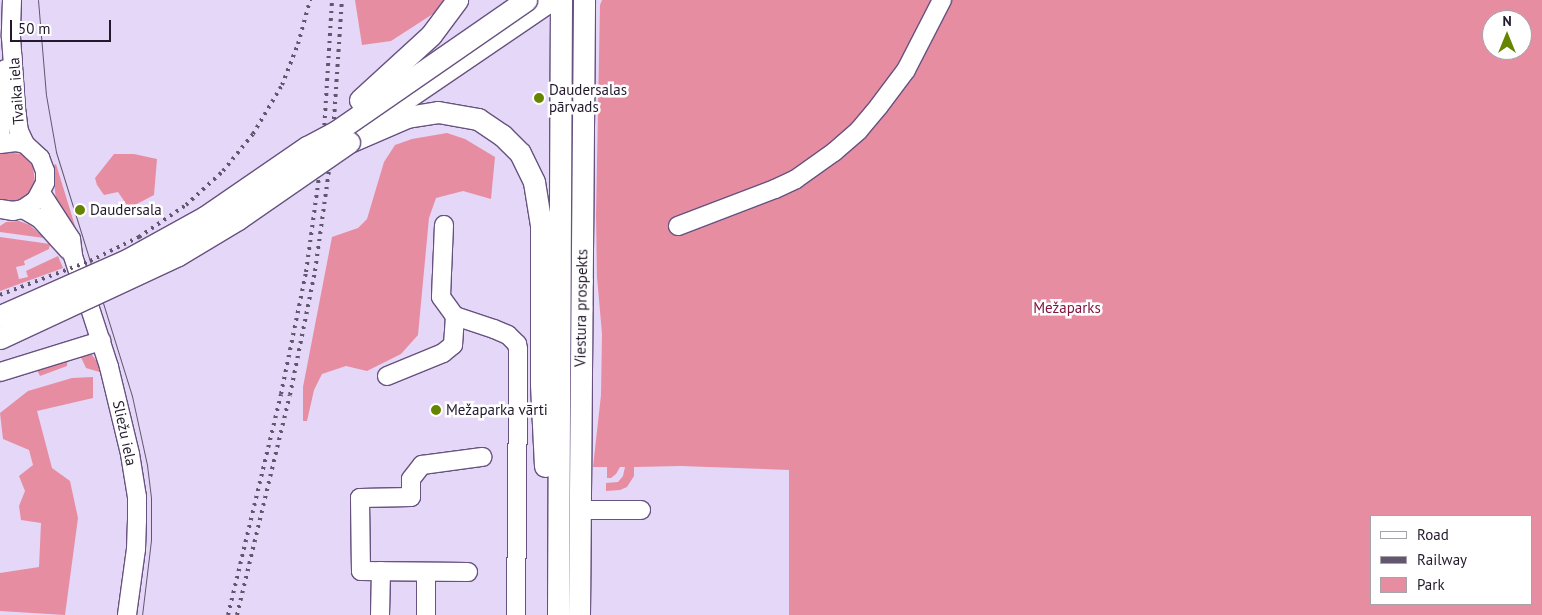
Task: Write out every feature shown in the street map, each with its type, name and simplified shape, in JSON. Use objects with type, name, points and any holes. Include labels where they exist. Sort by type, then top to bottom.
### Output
[{"type":"main road","points":[[308,147],[331,124],[399,67],[425,41],[457,0]]},
{"type":"main road","points":[[0,316],[127,260],[205,216],[308,147],[336,132],[526,0]]},
{"type":"main road","points":[[0,338],[178,255],[238,219],[349,142],[375,119],[551,0]]},
{"type":"main road","name":"Viestura prospekts","points":[[558,615],[560,0]]},
{"type":"main road","name":"Viestura prospekts","points":[[579,615],[584,0]]},
{"type":"main road","points":[[349,142],[390,123],[424,112],[449,112],[478,119],[502,135],[520,153],[534,182],[541,225],[542,423],[548,510],[558,537]]},
{"type":"street","name":"Tvaika iela","points":[[12,0],[11,37],[19,130],[24,144]]},
{"type":"street","points":[[678,226],[775,189],[796,179],[834,152],[859,130],[906,70],[942,0]]},
{"type":"street","name":"Tvaika iela","points":[[11,37],[6,50],[0,142],[24,144],[35,151],[43,164],[45,183],[41,193]]},
{"type":"street","points":[[7,211],[36,200],[41,193]]},
{"type":"street","name":"Sliežu iela","points":[[41,193],[68,234],[73,248],[73,256],[101,341],[130,454],[137,497],[136,549],[127,615]]},
{"type":"street","name":"Sliežu iela","points":[[7,211],[40,220],[55,234],[73,256]]},
{"type":"street","points":[[444,225],[441,297],[455,316],[508,336],[518,348],[516,615]]},
{"type":"street","points":[[387,376],[442,353],[454,345],[455,316]]},
{"type":"street","points":[[0,372],[101,341]]},
{"type":"street","points":[[468,572],[361,571],[360,498],[410,497],[410,479],[422,465],[482,457]]},
{"type":"street","points":[[579,510],[641,510]]},
{"type":"street","points":[[380,615],[381,572]]},
{"type":"street","points":[[426,572],[426,615]]},
{"type":"green space","points":[[355,0],[445,0],[439,10],[391,41],[362,45]]},
{"type":"green space","name":"Mežaparks","points":[[602,0],[1542,0],[1542,615],[789,615],[789,470],[681,466],[634,467],[634,476],[627,487],[620,490],[606,491],[606,483],[618,482],[623,476],[625,467],[620,467],[616,474],[611,478],[607,478],[607,467],[593,467],[601,395],[602,334],[597,277],[596,215],[600,5]]},
{"type":"green space","points":[[447,133],[465,139],[495,157],[491,199],[463,191],[436,198],[429,218],[418,335],[401,354],[367,371],[346,366],[322,374],[314,390],[307,421],[303,421],[303,387],[332,237],[358,228],[367,219],[384,162],[395,145],[412,139]]},
{"type":"green space","points":[[5,152],[21,154],[33,166],[35,182],[32,190],[19,201],[0,200],[0,154]]},
{"type":"green space","points":[[114,154],[134,154],[157,159],[154,195],[129,208],[118,192],[104,195],[97,185],[95,178]]},
{"type":"green space","points":[[56,164],[83,252],[73,229],[56,202],[53,166]]},
{"type":"green space","points":[[19,221],[30,225],[44,238],[0,232],[0,226],[6,222]]},
{"type":"green space","points":[[0,237],[50,244],[49,249],[24,261],[25,265],[16,267],[19,279],[28,277],[26,271],[58,256],[63,268],[0,291]]},
{"type":"green space","points":[[79,353],[92,355],[103,373],[86,368]]},
{"type":"green space","points":[[68,356],[67,366],[40,376],[37,370]]},
{"type":"green space","points":[[93,377],[93,398],[37,411],[52,468],[70,481],[78,518],[65,615],[0,611],[0,573],[39,567],[41,523],[21,520],[19,506],[25,491],[19,476],[33,465],[29,450],[3,439],[0,413],[28,391],[72,378]]},
{"type":"tram line","points":[[38,0],[46,95],[56,152],[132,396],[147,465],[151,497],[151,540],[142,615]]},
{"type":"railway","points":[[0,295],[90,261],[139,237],[186,205],[223,171],[253,134],[282,85],[298,44],[310,0]]},
{"type":"railway","points":[[228,615],[281,394],[306,272],[323,148],[332,0]]},
{"type":"railway","points":[[237,615],[290,395],[315,271],[332,149],[342,0]]},
{"type":"place","name":"Daudersalas pārvads","points":[[539,98]]},
{"type":"place","name":"Daudersala","points":[[80,210]]},
{"type":"place","name":"Mežaparka vārti","points":[[436,410]]}]
